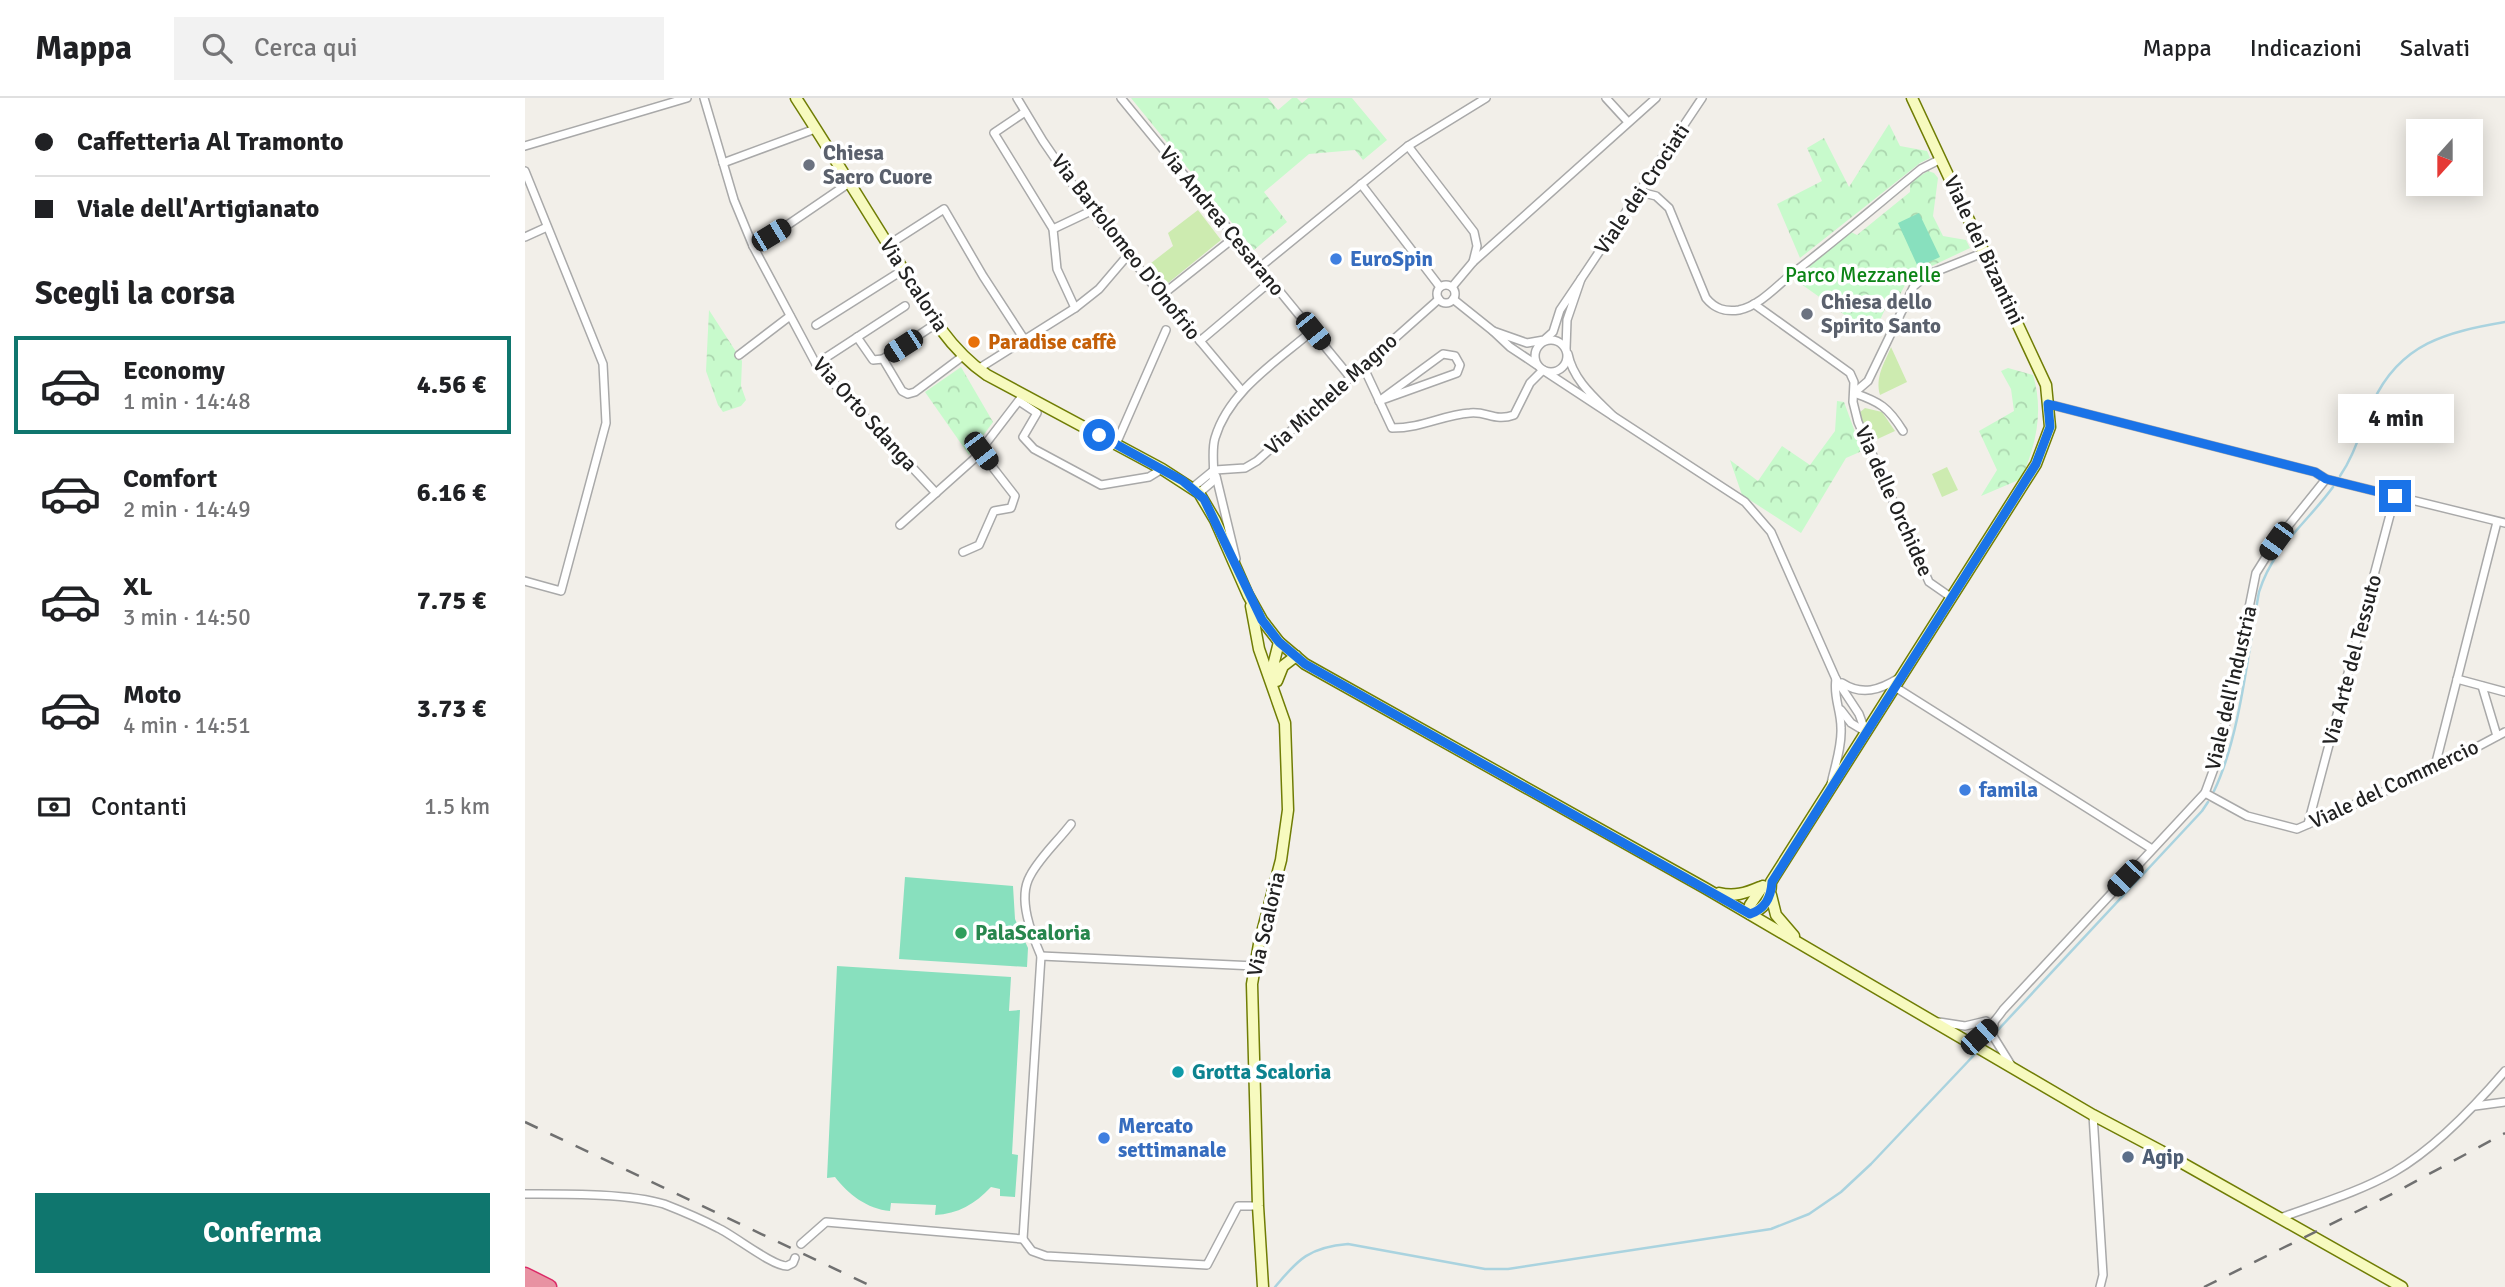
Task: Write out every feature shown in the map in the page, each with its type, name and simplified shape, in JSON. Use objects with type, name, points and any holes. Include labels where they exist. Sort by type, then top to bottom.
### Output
[{"type":"highway","points":[[525,1275],[549,1287]]},
{"type":"main road","name":"Via Scaloria","points":[[796,98],[937,323],[963,356],[1021,399],[1116,444],[1195,490],[1208,504],[1238,567],[1248,594],[1259,649],[1285,723],[1288,810],[1281,860],[1259,944],[1252,984],[1263,1287]]},
{"type":"main road","name":"Viale dei Bizantini","points":[[1772,882],[2036,464],[2050,427],[2046,385],[1912,98]]},
{"type":"main road","name":"Via Scaloria","points":[[1248,594],[1279,642],[1315,670],[1705,888],[2093,1115],[2402,1287]]},
{"type":"main road","name":"Via Scaloria","points":[[1274,687],[1274,662],[1279,642]]},
{"type":"main road","points":[[1259,649],[1266,644],[1279,642]]},
{"type":"main road","points":[[1274,687],[1283,666],[1296,656]]},
{"type":"main road","points":[[1705,888],[1728,895],[1742,894],[1772,882],[1771,895],[1776,915],[1800,944]]},
{"type":"main road","points":[[1760,887],[1750,905],[1750,914],[1759,911],[1771,895]]},
{"type":"street","points":[[525,146],[687,98]]},
{"type":"street","name":"Via Orto Sdanga","points":[[704,98],[734,200],[753,246],[816,364],[936,493]]},
{"type":"street","name":"Via Bartolomeo D'Onofrio","points":[[1017,98],[1091,211],[1242,391]]},
{"type":"street","name":"Via Andrea Cesarano","points":[[1121,98],[1350,377]]},
{"type":"street","points":[[1260,267],[1408,146],[1486,98]]},
{"type":"street","points":[[1606,98],[1628,122]]},
{"type":"street","points":[[1452,287],[1473,262],[1656,98]]},
{"type":"street","name":"Viale dei Crociati","points":[[1540,367],[1535,351],[1553,332],[1560,310],[1702,98]]},
{"type":"street","points":[[1025,112],[994,132],[1053,229],[1057,269],[1075,308]]},
{"type":"street","points":[[723,163],[815,129]]},
{"type":"street","points":[[1408,146],[1474,232],[1477,246],[1473,262]]},
{"type":"street","points":[[1640,191],[1656,196],[1669,208],[1706,298],[1713,307],[1733,310],[1753,304],[1921,169],[1941,159]]},
{"type":"street","points":[[525,171],[604,364],[606,423],[561,591],[525,581]]},
{"type":"street","points":[[753,246],[849,183]]},
{"type":"street","points":[[1361,184],[1440,287]]},
{"type":"street","points":[[888,245],[944,209],[1024,339]]},
{"type":"street","points":[[1053,229],[1091,211]]},
{"type":"street","points":[[525,237],[547,227]]},
{"type":"street","points":[[1162,295],[1235,237]]},
{"type":"street","points":[[1854,393],[1868,381],[1914,286],[1927,275],[1985,252]]},
{"type":"street","points":[[978,369],[1075,308],[1099,289],[1128,255]]},
{"type":"street","points":[[816,325],[903,270]]},
{"type":"street","name":"Viale dei Crociati","points":[[1567,351],[1567,320],[1581,279]]},
{"type":"street","points":[[1200,341],[1271,281]]},
{"type":"street","points":[[1440,287],[1452,287],[1455,294],[1453,299],[1446,302],[1439,299],[1440,287]]},
{"type":"street","name":"Via Michele Magno","points":[[1215,470],[1245,468],[1257,461],[1439,299]]},
{"type":"street","points":[[1453,299],[1510,347],[1745,502],[1771,532],[1836,679],[1859,714],[1866,733]]},
{"type":"street","points":[[1753,304],[1850,373],[1854,393]]},
{"type":"street","points":[[816,364],[905,306]]},
{"type":"street","points":[[739,355],[790,316]]},
{"type":"street","points":[[857,337],[873,360],[883,359],[937,323]]},
{"type":"street","points":[[1116,444],[1166,330]]},
{"type":"street","name":"Via Scaloria","points":[[1238,567],[1215,470],[1214,441],[1223,415],[1242,391],[1313,331]]},
{"type":"street","points":[[1493,331],[1527,343],[1554,339],[1567,351],[1580,382],[1613,416]]},
{"type":"street","points":[[1540,367],[1553,372],[1562,368],[1567,351]]},
{"type":"street","points":[[1443,354],[1455,356],[1460,365],[1457,373],[1379,401],[1443,354]]},
{"type":"street","points":[[883,359],[902,390],[908,394],[915,392],[963,356]]},
{"type":"street","points":[[1363,366],[1392,428],[1412,428],[1471,412],[1504,419],[1514,415],[1540,367]]},
{"type":"street","points":[[1854,393],[1878,401],[1891,412],[1903,430]]},
{"type":"street","name":"Via delle Orchidee","points":[[1854,393],[1857,422],[1929,582],[1952,597]]},
{"type":"street","points":[[900,525],[981,451],[1021,399],[1037,413],[1023,437],[1034,449],[1101,485],[1150,477],[1162,469]]},
{"type":"street","points":[[2048,404],[2315,472],[2326,479],[2501,522],[2434,770]]},
{"type":"street","points":[[963,552],[979,545],[994,511],[1011,508],[1015,496],[981,451]]},
{"type":"street","points":[[1195,490],[1213,481],[1215,470]]},
{"type":"street","name":"Viale dell'Industria","points":[[1970,1042],[1979,1037],[1990,1022],[2205,793],[2220,752],[2256,573],[2276,541],[2326,479]]},
{"type":"street","name":"Via Arte del Tessuto","points":[[2308,824],[2395,496]]},
{"type":"street","points":[[1836,679],[1850,688],[1866,692],[1887,686],[1902,676]]},
{"type":"street","points":[[1836,679],[1834,694],[1840,709],[1851,723],[1866,733]]},
{"type":"street","points":[[2457,679],[2505,692]]},
{"type":"street","points":[[2482,685],[2501,734]]},
{"type":"street","points":[[1895,687],[2153,849]]},
{"type":"street","points":[[1829,790],[1842,732],[1840,709]]},
{"type":"street","name":"Viale del Commercio","points":[[2205,793],[2247,816],[2297,829],[2434,770],[2501,734]]},
{"type":"street","points":[[1072,824],[1029,877],[1026,889],[1031,934],[1041,956],[1023,1239],[1032,1251],[1046,1256],[1207,1265],[1238,1206],[1258,1206]]},
{"type":"street","points":[[1041,956],[1255,966]]},
{"type":"street","points":[[1935,1021],[1965,1026],[1990,1022],[1993,1036],[2011,1065]]},
{"type":"street","points":[[2280,1218],[2393,1172],[2414,1158],[2475,1106],[2505,1071]]},
{"type":"street","points":[[2475,1106],[2505,1102]]},
{"type":"street","points":[[2093,1115],[2103,1275],[2100,1287]]},
{"type":"street","points":[[525,1194],[644,1200],[663,1204],[717,1227],[775,1264],[787,1266],[793,1263],[795,1258]]},
{"type":"street","points":[[801,1244],[826,1222],[1023,1239]]},
{"type":"green space","points":[[1131,98],[1268,98],[1278,110],[1292,98],[1297,98],[1302,103],[1308,98],[1352,98],[1387,140],[1363,160],[1355,150],[1309,154],[1264,192],[1287,222],[1254,250]]},
{"type":"green space","points":[[1889,124],[1900,146],[1927,151],[1930,158],[1920,163],[1800,258],[1777,204],[1822,181],[1807,148],[1824,138],[1849,187]]},
{"type":"green space","name":"Parco Mezzanelle","points":[[1928,171],[1938,178],[1933,216],[1943,236],[1966,240],[1970,248],[1917,273],[1906,283],[1894,306],[1886,307],[1873,335],[1794,279],[1851,232],[1857,235],[1910,192],[1910,182]]},
{"type":"green space","points":[[1198,210],[1221,240],[1162,288],[1146,267],[1173,246],[1168,233]]},
{"type":"green space","points":[[1919,213],[1940,257],[1918,267],[1898,223]]},
{"type":"green space","points":[[709,310],[742,361],[741,386],[746,400],[741,406],[723,412],[706,371]]},
{"type":"green space","points":[[1891,347],[1907,382],[1880,395],[1879,376]]},
{"type":"green space","points":[[961,367],[993,422],[969,455],[925,392]]},
{"type":"green space","points":[[2008,368],[2033,375],[2038,402],[2037,428],[2021,479],[1981,496],[1997,470],[1979,431],[2014,411],[2011,389],[2001,371]]},
{"type":"green space","points":[[1837,401],[1844,402],[1862,451],[1846,458],[1801,533],[1742,495],[1730,460],[1758,481],[1782,446],[1810,465],[1835,431]]},
{"type":"green space","points":[[1865,408],[1882,412],[1895,431],[1871,442],[1859,413]]},
{"type":"green space","points":[[1947,467],[1958,490],[1942,497],[1932,474]]},
{"type":"green space","name":"PalaScaloria","points":[[905,877],[1013,886],[1015,919],[1028,948],[1027,967],[899,959]]},
{"type":"green space","points":[[837,966],[1011,977],[1009,1011],[1020,1010],[1012,1154],[1018,1155],[1015,1197],[1000,1196],[1000,1189],[991,1187],[972,1203],[951,1213],[935,1215],[936,1205],[891,1203],[890,1211],[866,1204],[852,1195],[835,1177],[827,1178]]},
{"type":"waterway","points":[[2340,476],[2373,402],[2397,366],[2411,353],[2445,336],[2505,322]]},
{"type":"waterway","points":[[2214,791],[2237,720],[2259,592],[2265,576],[2281,549],[2333,487]]},
{"type":"waterway","points":[[1997,1031],[2208,802]]},
{"type":"waterway","points":[[1275,1287],[1306,1256],[1324,1248],[1348,1244],[1485,1269],[1508,1269],[1771,1229],[1809,1214],[1841,1192],[1976,1053]]},
{"type":"railway","points":[[525,1122],[873,1287]]},
{"type":"railway","points":[[2204,1287],[2394,1193],[2505,1133]]},
{"type":"place","name":"Chiesa Sacro Cuore","points":[[809,165]]},
{"type":"place","name":"EuroSpin","points":[[1336,259]]},
{"type":"place","name":"Chiesa dello Spirito Santo","points":[[1807,314]]},
{"type":"place","name":"Paradise caffè","points":[[974,342]]},
{"type":"place","name":"famila","points":[[1965,790]]},
{"type":"place","name":"PalaScaloria","points":[[961,933]]},
{"type":"place","name":"Grotta Scaloria","points":[[1178,1072]]},
{"type":"place","name":"Mercato settimanale","points":[[1104,1138]]},
{"type":"place","name":"Agip","points":[[2128,1157]]},
{"type":"route","points":[[1099,435],[1183,481],[1204,499],[1262,620],[1279,642],[1305,664],[1750,914],[1759,911],[1771,895],[1772,882],[2036,464],[2050,427],[2048,404],[2315,472],[2326,479],[2395,496]]}]
